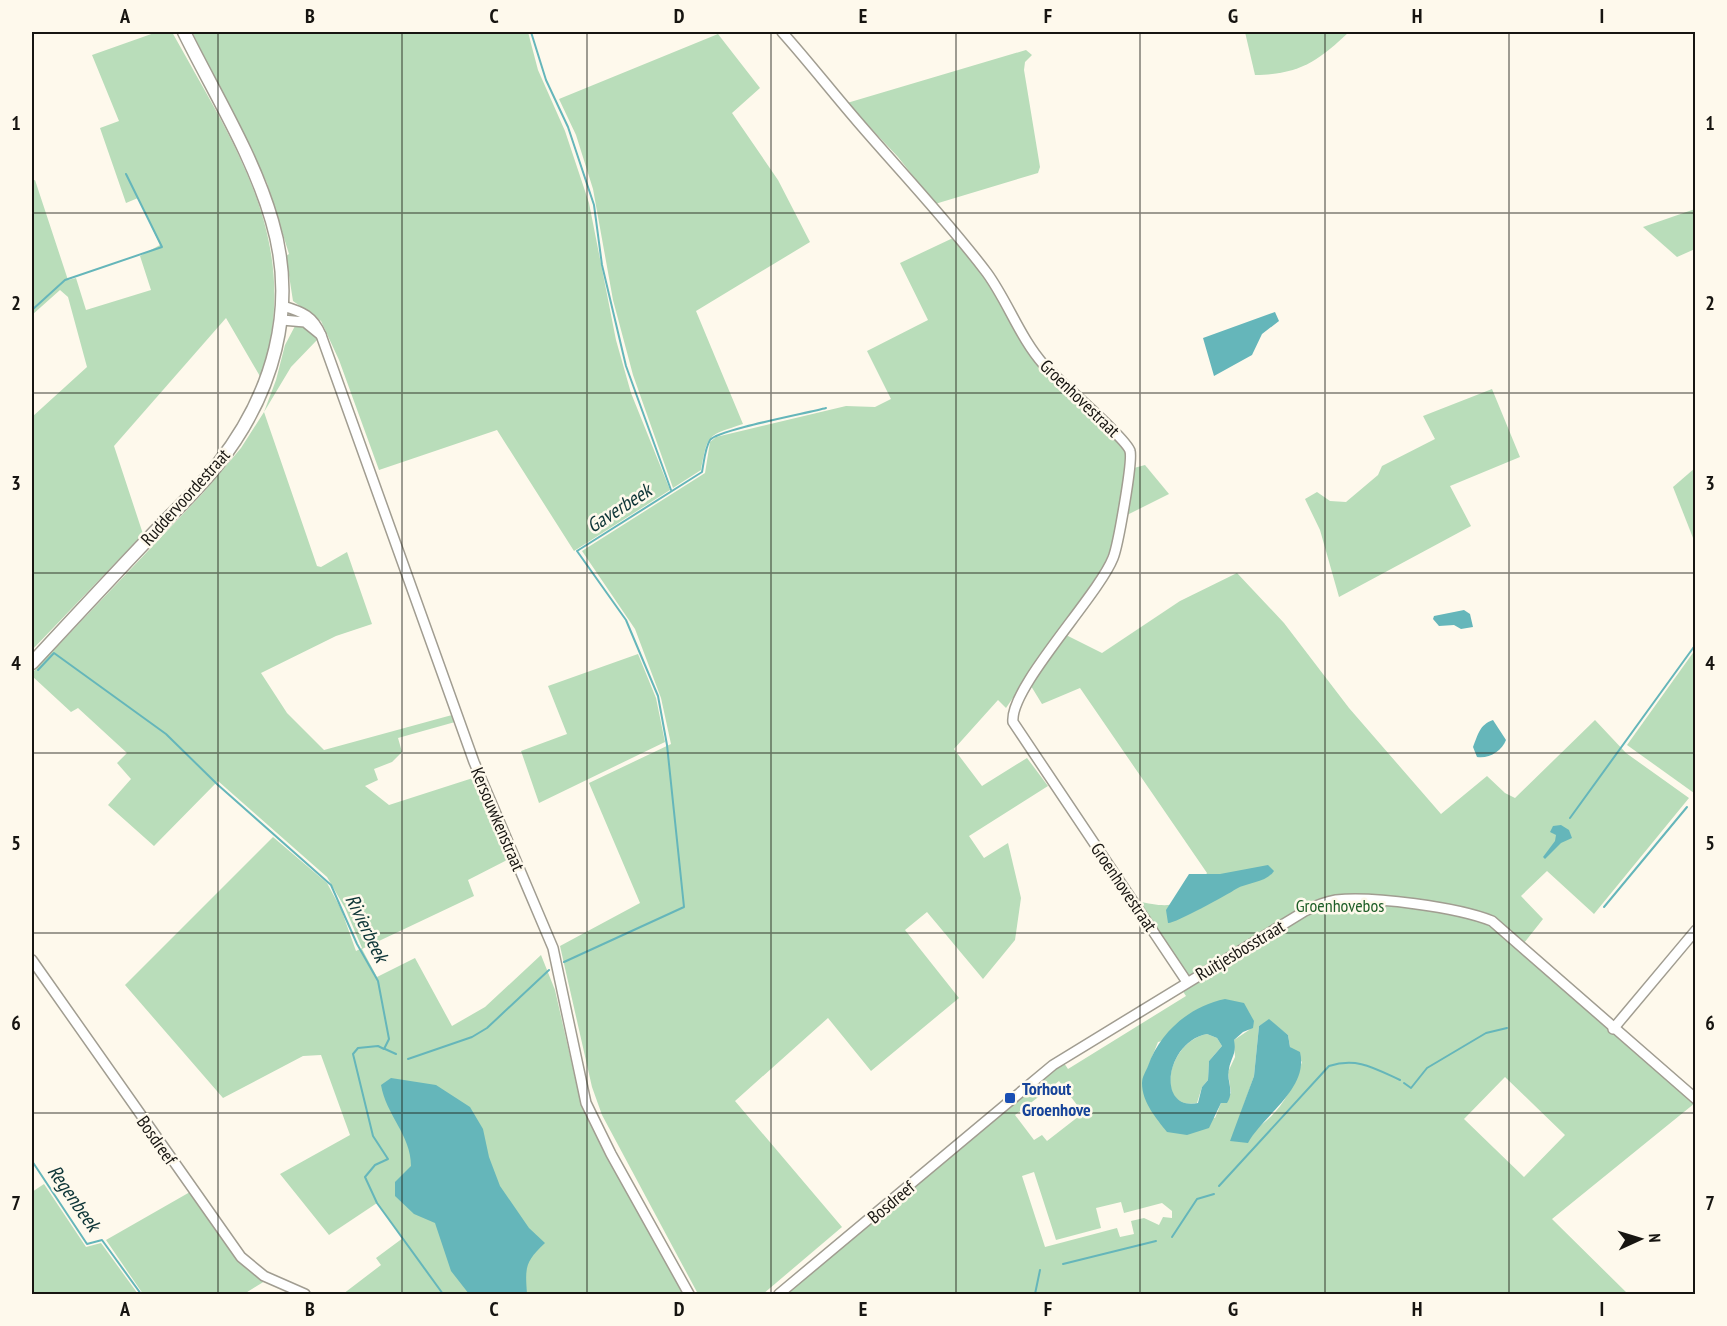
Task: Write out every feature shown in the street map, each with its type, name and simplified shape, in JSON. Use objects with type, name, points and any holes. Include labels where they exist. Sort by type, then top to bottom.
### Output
[{"type":"street","name":"Ruddervoordestraat","points":[[32,663],[218,464],[255,406],[269,376],[282,320],[280,256],[256,176],[184,32]]},
{"type":"street","name":"Groenhovestraat","points":[[782,32],[904,172],[987,274],[1025,340],[1042,363],[1088,409],[1123,439],[1130,449],[1130,474],[1113,559],[1029,682],[1012,712],[1013,722],[1187,982]]},
{"type":"street","points":[[283,306],[306,314],[315,322],[321,335]]},
{"type":"street","points":[[282,320],[305,322],[321,335]]},
{"type":"street","name":"Kersouwkenstraat","points":[[321,335],[474,762],[553,948],[586,1103],[611,1154],[689,1294]]},
{"type":"street","name":"Ruitjesbosstraat","points":[[1001,1108],[1053,1065],[1305,911],[1334,901],[1378,901],[1461,910],[1492,921],[1695,1099]]},
{"type":"street","points":[[1613,1029],[1695,930]]},
{"type":"street","name":"Bosdreef","points":[[32,960],[241,1257],[264,1276],[306,1294]]},
{"type":"street","name":"Bosdreef","points":[[779,1294],[1001,1108]]},
{"type":"green space","points":[[157,32],[172,32],[219,115],[256,197],[268,239],[274,283],[272,329],[261,378],[226,318],[114,446],[143,534],[32,650],[32,417],[87,367],[68,297],[60,290],[32,315],[32,181],[35,180],[68,280],[76,278],[86,310],[151,290],[140,256],[160,245],[138,198],[126,203],[100,128],[119,121],[92,55]]},
{"type":"green space","points":[[192,32],[528,32],[538,70],[565,131],[589,203],[616,340],[631,393],[670,490],[574,551],[497,430],[379,470],[339,360],[321,321],[293,301],[286,256],[289,254],[267,183]]},
{"type":"green space","points":[[1245,32],[1349,32],[1317,59],[1307,64],[1284,72],[1255,75]]},
{"type":"green space","points":[[718,34],[760,88],[732,113],[778,180],[810,242],[696,311],[743,424],[722,431],[711,438],[705,449],[701,470],[673,488],[633,375],[613,300],[593,189],[576,135],[559,99]]},
{"type":"green space","points":[[1026,50],[1032,55],[1025,62],[1024,70],[1040,167],[1038,173],[935,204],[898,157],[847,103]]},
{"type":"green space","points":[[1695,209],[1695,249],[1677,257],[1643,227]]},
{"type":"green space","points":[[953,238],[985,279],[1027,350],[1073,401],[1121,444],[1128,459],[1113,543],[1103,567],[1006,708],[998,700],[954,749],[982,786],[1027,758],[1048,786],[969,836],[984,858],[1008,843],[1021,898],[1015,940],[983,979],[927,912],[905,930],[959,998],[871,1071],[828,1018],[735,1101],[842,1227],[763,1294],[698,1294],[602,1115],[592,1087],[560,946],[640,903],[589,783],[671,744],[661,698],[635,629],[582,551],[705,473],[710,442],[716,437],[846,406],[875,407],[891,399],[867,351],[928,320],[900,263]]},
{"type":"green space","points":[[295,326],[308,326],[317,340],[291,367],[264,412],[276,380],[285,345]]},
{"type":"green space","points":[[1492,389],[1520,457],[1450,486],[1471,526],[1339,597],[1320,530],[1305,499],[1317,492],[1330,501],[1346,502],[1378,475],[1382,466],[1435,439],[1423,416]]},
{"type":"green space","points":[[264,412],[317,566],[321,567],[347,552],[372,624],[336,636],[261,673],[287,713],[324,750],[452,715],[455,722],[398,738],[402,752],[392,762],[374,769],[378,780],[365,786],[389,805],[476,777],[509,859],[468,880],[474,896],[362,949],[377,977],[415,958],[452,1026],[485,1007],[541,955],[555,990],[581,1104],[683,1294],[343,1294],[381,1265],[376,1258],[403,1238],[377,1203],[329,1235],[280,1174],[350,1135],[321,1055],[303,1056],[223,1098],[125,985],[273,837],[327,883],[341,909],[356,951],[362,948],[345,908],[327,877],[218,781],[154,846],[108,805],[131,779],[117,763],[127,753],[78,708],[71,712],[32,676],[32,673],[203,493],[241,448]]},
{"type":"green space","points":[[1145,465],[1169,494],[1123,517],[1134,468]]},
{"type":"green space","points":[[1695,468],[1695,543],[1673,487]]},
{"type":"green space","name":"Groenhovebos","points":[[1237,573],[1284,623],[1349,708],[1441,814],[1487,776],[1505,793],[1515,798],[1595,720],[1626,753],[1689,798],[1594,914],[1547,871],[1521,896],[1543,919],[1524,943],[1695,1103],[1552,1219],[1628,1294],[785,1294],[1055,1068],[1064,1063],[1068,1069],[1186,996],[1182,990],[1192,984],[1137,901],[1161,905],[1178,903],[1193,893],[1207,873],[1080,688],[1042,704],[1031,686],[1066,635],[1102,653],[1180,601]],"holes":[[[1269,1020],[1288,1035],[1290,1047],[1302,1062],[1291,1089],[1276,1111],[1257,1128],[1231,1141],[1254,1076],[1259,1026]],[[1254,1021],[1249,1030],[1234,1040],[1235,1057],[1228,1072],[1231,1093],[1221,1103],[1215,1118],[1142,1082],[1158,1042]],[[1505,1077],[1565,1135],[1524,1177],[1464,1119]],[[1059,1081],[1083,1113],[1047,1141],[1042,1135],[1034,1140],[1015,1115]],[[1034,1172],[1056,1240],[1101,1228],[1096,1208],[1121,1202],[1124,1213],[1162,1203],[1172,1211],[1172,1218],[1163,1217],[1159,1225],[1144,1218],[1131,1221],[1134,1234],[1120,1237],[1117,1228],[1045,1247],[1022,1176]]]},
{"type":"green space","points":[[1695,650],[1696,791],[1694,793],[1627,745]]},
{"type":"green space","points":[[638,654],[656,698],[665,742],[539,803],[521,751],[567,734],[548,686]]},
{"type":"green space","points":[[1207,1034],[1217,1038],[1222,1046],[1209,1061],[1208,1080],[1202,1087],[1197,1103],[1184,1103],[1175,1097],[1171,1087],[1171,1074],[1175,1061],[1182,1049],[1193,1040]]},
{"type":"green space","points":[[44,1184],[86,1247],[101,1243],[138,1294],[32,1294],[32,1192]]},
{"type":"green space","points":[[190,1192],[247,1268],[265,1281],[244,1294],[143,1294],[106,1240]]},
{"type":"water","points":[[1275,312],[1279,321],[1262,334],[1252,355],[1214,376],[1203,338]]},
{"type":"water","points":[[1464,610],[1470,614],[1473,627],[1461,629],[1454,625],[1439,626],[1433,619],[1434,616]]},
{"type":"water","points":[[1493,720],[1506,740],[1494,753],[1486,757],[1477,757],[1473,747],[1478,735],[1485,725]]},
{"type":"water","points":[[1561,825],[1569,830],[1572,838],[1561,843],[1545,859],[1543,857],[1555,841],[1556,835],[1550,832],[1553,826]]},
{"type":"water","points":[[1268,865],[1274,871],[1266,878],[1241,887],[1168,923],[1166,910],[1189,874],[1220,874]]},
{"type":"water","points":[[1225,999],[1244,1003],[1254,1021],[1253,1028],[1243,1032],[1234,1040],[1234,1052],[1228,1073],[1229,1099],[1227,1103],[1221,1103],[1209,1128],[1187,1135],[1167,1132],[1144,1097],[1143,1076],[1153,1054],[1168,1032],[1188,1014],[1212,1002]],"holes":[[[1207,1034],[1217,1038],[1222,1046],[1209,1061],[1208,1080],[1202,1087],[1198,1103],[1185,1103],[1176,1097],[1171,1087],[1171,1075],[1175,1062],[1182,1049],[1193,1040]]]},
{"type":"water","points":[[1269,1019],[1288,1035],[1290,1047],[1300,1052],[1301,1065],[1298,1078],[1283,1101],[1248,1143],[1230,1141],[1254,1076],[1259,1026]]},
{"type":"water","points":[[391,1078],[436,1085],[470,1107],[483,1129],[489,1157],[500,1186],[529,1228],[545,1243],[530,1260],[526,1277],[527,1294],[469,1294],[451,1271],[435,1223],[414,1214],[395,1196],[395,1182],[411,1166],[407,1144],[388,1106],[381,1085]]},
{"type":"waterway","name":"Gaverbeek","points":[[531,32],[546,80],[568,127],[594,205],[602,265],[626,366],[671,490]]},
{"type":"waterway","points":[[32,310],[65,280],[162,247],[126,174]]},
{"type":"waterway","name":"Gaverbeek","points":[[564,962],[684,907],[667,745],[658,696],[626,620],[577,551],[702,472],[708,443],[716,436],[826,408]]},
{"type":"waterway","points":[[1570,818],[1696,644]]},
{"type":"waterway","name":"Rivierbeek","points":[[38,670],[54,653],[166,734],[218,785],[331,885],[357,944],[378,981],[389,1039],[384,1049],[378,1046],[358,1048],[353,1054],[373,1136],[388,1159],[375,1165],[365,1177],[377,1203],[443,1294]]},
{"type":"waterway","points":[[1604,907],[1687,807]]},
{"type":"waterway","name":"Gaverbeek","points":[[408,1059],[472,1037],[487,1028],[549,970]]},
{"type":"waterway","points":[[1404,1083],[1411,1088],[1427,1068],[1486,1033],[1507,1028]]},
{"type":"waterway","name":"Gaverbeek","points":[[385,1049],[396,1054]]},
{"type":"waterway","points":[[1219,1186],[1329,1066],[1357,1063],[1400,1080]]},
{"type":"waterway","name":"Regenbeek","points":[[32,1161],[87,1244],[102,1240],[141,1294]]},
{"type":"waterway","points":[[1172,1237],[1197,1199],[1214,1194]]},
{"type":"waterway","points":[[1063,1264],[1156,1241]]},
{"type":"waterway","points":[[1035,1294],[1040,1270]]},
{"type":"place","name":"Torhout Groenhove","points":[[1010,1098]]}]
